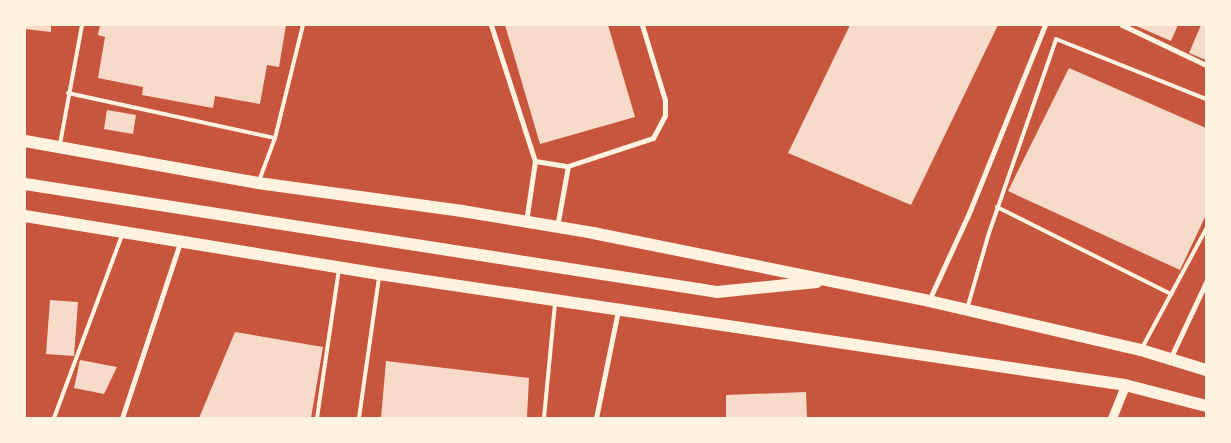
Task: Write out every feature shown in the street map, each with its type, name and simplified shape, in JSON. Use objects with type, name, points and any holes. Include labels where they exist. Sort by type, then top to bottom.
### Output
[{"type":"main road","points":[[25,141],[59,149],[258,184],[557,227],[929,301],[1141,350],[1206,370]]},
{"type":"main road","points":[[25,184],[717,292],[829,280]]},
{"type":"main road","points":[[25,216],[339,268],[1126,385],[1206,406]]},
{"type":"street","points":[[491,25],[535,161],[526,222]]},
{"type":"street","points":[[535,161],[568,166],[654,138],[665,115],[665,100],[642,25]]},
{"type":"street","points":[[929,301],[969,212],[1045,25]]},
{"type":"street","points":[[1122,25],[1206,65]]},
{"type":"street","points":[[557,227],[568,166]]},
{"type":"street","points":[[122,418],[180,243]]},
{"type":"street","points":[[1170,359],[1206,282]]},
{"type":"street","points":[[596,418],[618,310]]},
{"type":"street","points":[[1112,418],[1126,385]]},
{"type":"lane","points":[[59,149],[82,25]]},
{"type":"lane","points":[[258,184],[275,138],[303,25]]},
{"type":"lane","points":[[967,310],[998,208],[1056,39],[1206,98]]},
{"type":"lane","points":[[68,93],[275,138]]},
{"type":"lane","points":[[998,208],[1171,294]]},
{"type":"lane","points":[[1141,350],[1206,229]]},
{"type":"lane","points":[[54,418],[124,231]]},
{"type":"lane","points":[[317,418],[339,268]]},
{"type":"lane","points":[[359,418],[379,274]]},
{"type":"lane","points":[[544,418],[555,300]]},
{"type":"building","points":[[25,25],[51,25],[51,32],[25,29]]},
{"type":"building","points":[[100,25],[286,25],[279,67],[267,65],[260,104],[215,96],[213,108],[142,95],[143,87],[98,78],[105,37],[98,35]]},
{"type":"building","points":[[505,25],[608,25],[635,117],[540,144]]},
{"type":"building","points":[[850,25],[998,25],[911,205],[788,153]]},
{"type":"building","points":[[1134,25],[1178,25],[1171,41]]},
{"type":"building","points":[[1201,25],[1206,25],[1206,60],[1189,53]]},
{"type":"building","points":[[1069,68],[1206,128],[1206,215],[1180,270],[1008,191]]},
{"type":"building","points":[[107,110],[136,115],[133,134],[104,129]]},
{"type":"building","points":[[50,300],[78,302],[74,356],[46,354]]},
{"type":"building","points":[[235,332],[323,347],[311,418],[199,418]]},
{"type":"building","points":[[80,360],[117,367],[104,394],[74,388]]},
{"type":"building","points":[[386,361],[529,378],[527,418],[381,418]]},
{"type":"building","points":[[806,392],[807,418],[726,418],[726,395]]}]
